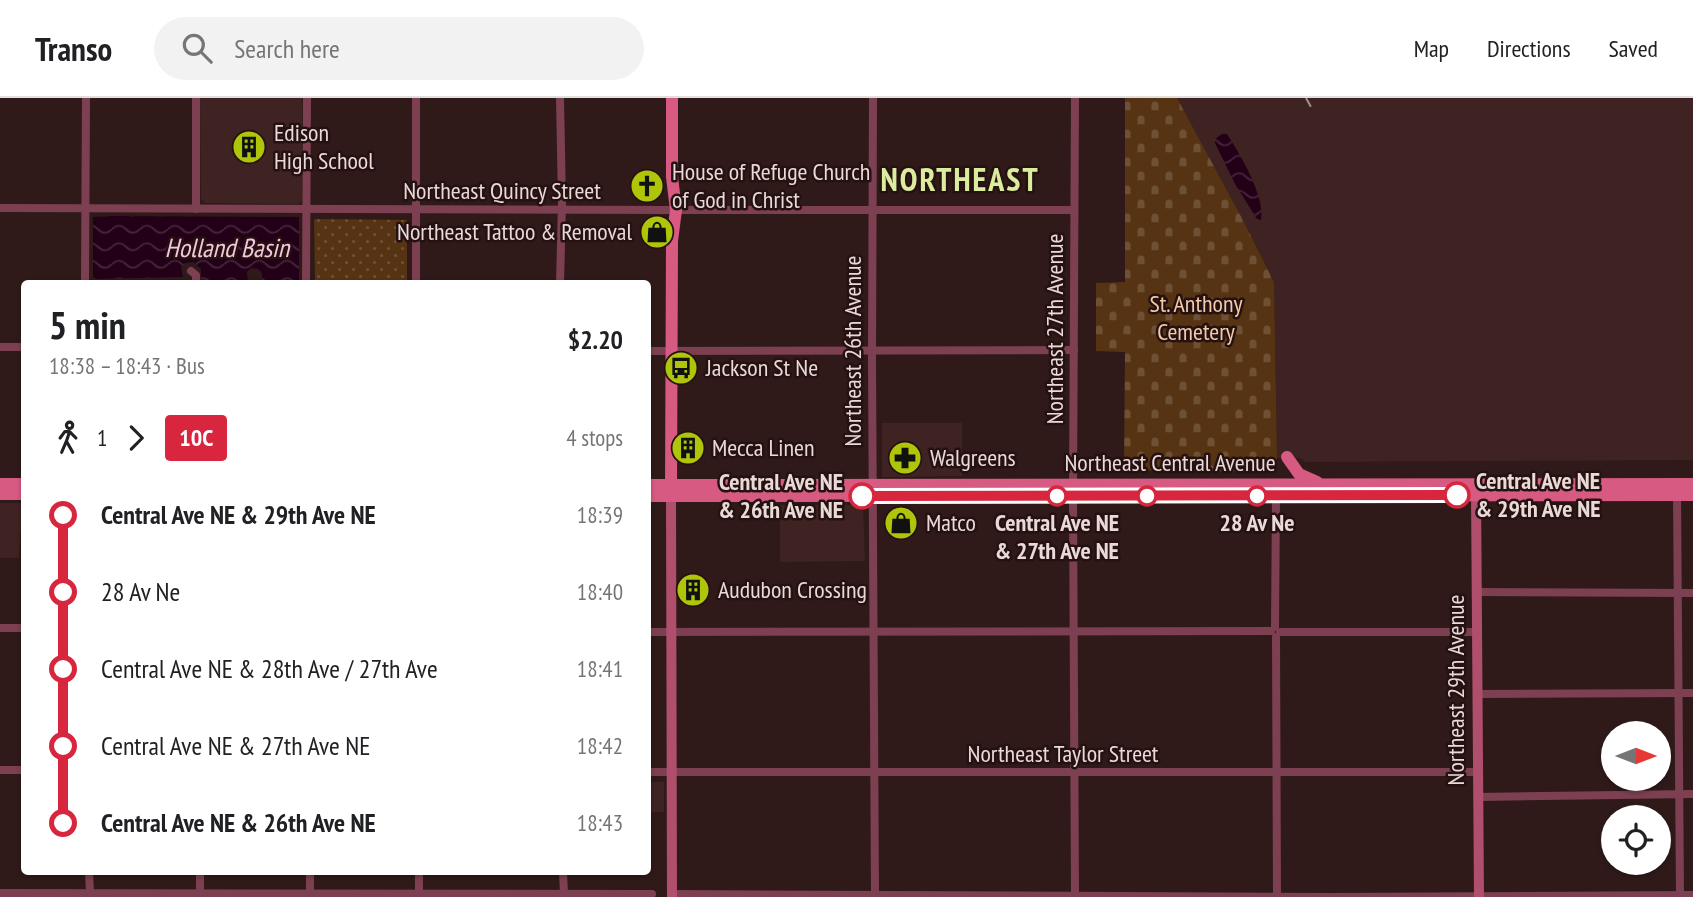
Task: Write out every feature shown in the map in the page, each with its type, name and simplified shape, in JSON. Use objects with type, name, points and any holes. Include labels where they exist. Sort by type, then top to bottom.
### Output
[{"type":"main road","points":[[671,490],[672,98]]},
{"type":"main road","points":[[1287,457],[1299,474],[1309,480],[1335,483]]},
{"type":"main road","name":"Northeast Central Avenue","points":[[651,486],[671,490],[873,491],[1074,490],[1335,483],[1476,489],[1677,490],[1693,495]]},
{"type":"main road","points":[[0,484],[21,484]]},
{"type":"main road","name":"Northeast Central Avenue","points":[[1677,490],[1693,485]]},
{"type":"main road","name":"Northeast Central Avenue","points":[[1074,490],[1276,496],[1476,489]]},
{"type":"main road","name":"Northeast Central Avenue","points":[[651,495],[671,490]]},
{"type":"main road","points":[[0,494],[21,494]]},
{"type":"street","points":[[85,280],[86,98]]},
{"type":"street","points":[[196,98],[196,209]]},
{"type":"street","points":[[306,280],[307,98]]},
{"type":"street","points":[[416,98],[416,280]]},
{"type":"street","points":[[560,98],[560,280]]},
{"type":"street","name":"Northeast 26th Avenue","points":[[873,98],[875,896]]},
{"type":"street","name":"Northeast 27th Avenue","points":[[1075,98],[1075,896]]},
{"type":"street","name":"Northeast Quincy Street","points":[[0,208],[1074,210]]},
{"type":"street","points":[[191,271],[196,275],[196,280]]},
{"type":"street","points":[[0,347],[21,347]]},
{"type":"street","points":[[651,351],[1074,350]]},
{"type":"street","name":"Northeast 29th Avenue","points":[[1476,489],[1478,896]]},
{"type":"street","points":[[671,490],[672,896],[1693,895]]},
{"type":"street","points":[[1677,490],[1680,896]]},
{"type":"street","points":[[1276,496],[1277,896]]},
{"type":"street","points":[[1477,592],[1693,593]]},
{"type":"street","points":[[0,628],[21,628]]},
{"type":"street","points":[[651,632],[1478,632]]},
{"type":"street","points":[[1478,694],[1693,693]]},
{"type":"street","points":[[0,770],[21,770]]},
{"type":"street","name":"Northeast Taylor Street","points":[[651,772],[1479,772]]},
{"type":"street","points":[[1478,797],[1693,794]]},
{"type":"street","points":[[89,875],[90,893]]},
{"type":"street","points":[[200,875],[200,893]]},
{"type":"street","points":[[310,875],[310,893]]},
{"type":"street","points":[[419,875],[419,894]]},
{"type":"street","points":[[564,875],[564,894]]},
{"type":"street","points":[[0,893],[652,894]]},
{"type":"shaded area","name":"Edison High School","points":[[200,98],[302,98],[302,200],[299,204],[205,203],[201,199]]},
{"type":"shaded area","points":[[1177,98],[1693,98],[1693,460],[1306,462],[1300,458],[1277,458],[1274,282]]},
{"type":"shaded area","points":[[882,423],[962,423],[962,476],[882,477]]},
{"type":"shaded area","points":[[0,503],[21,503],[19,558],[0,558]]},
{"type":"shaded area","points":[[780,505],[863,505],[865,561],[780,562]]},
{"type":"shaded area","points":[[651,782],[664,782],[664,812],[651,812]]},
{"type":"green space","name":"St. Anthony Cemetery","points":[[1125,98],[1177,98],[1274,282],[1277,458],[1275,467],[1268,472],[1124,470],[1125,352],[1096,351],[1096,283],[1125,282]]},
{"type":"green space","points":[[314,219],[407,220],[407,280],[315,280]]},
{"type":"water","points":[[1227,134],[1250,176],[1259,199],[1261,220],[1257,219],[1235,184],[1215,143],[1215,139]]},
{"type":"water","name":"Holland Basin","points":[[93,217],[299,217],[299,280],[260,280],[262,273],[251,268],[247,272],[248,280],[201,280],[201,269],[193,262],[185,263],[181,267],[183,277],[93,279]]},
{"type":"railway","points":[[1306,98],[1311,107]]},
{"type":"bus line","name":"10C","points":[[862,496],[1457,495]]},
{"type":"place","name":"Edison High School","points":[[249,147]]},
{"type":"place","name":"House of Refuge Church of God in Christ","points":[[647,186]]},
{"type":"place","name":"Northeast Tattoo & Removal","points":[[657,232]]},
{"type":"place","name":"Jackson St Ne","points":[[681,368]]},
{"type":"place","name":"Mecca Linen","points":[[688,448]]},
{"type":"place","name":"Walgreens","points":[[905,458]]},
{"type":"place","name":"Central Ave NE & 29th Ave NE","points":[[1457,495]]},
{"type":"place","name":"Central Ave NE & 26th Ave NE","points":[[862,496]]},
{"type":"place","name":"Central Ave NE & 27th Ave NE","points":[[1057,496]]},
{"type":"place","name":"28 Av Ne","points":[[1257,496]]},
{"type":"place","name":"Matco","points":[[901,523]]},
{"type":"place","name":"Audubon Crossing","points":[[693,590]]},
{"type":"district","name":"NORTHEAST","points":[[960,180]]}]
